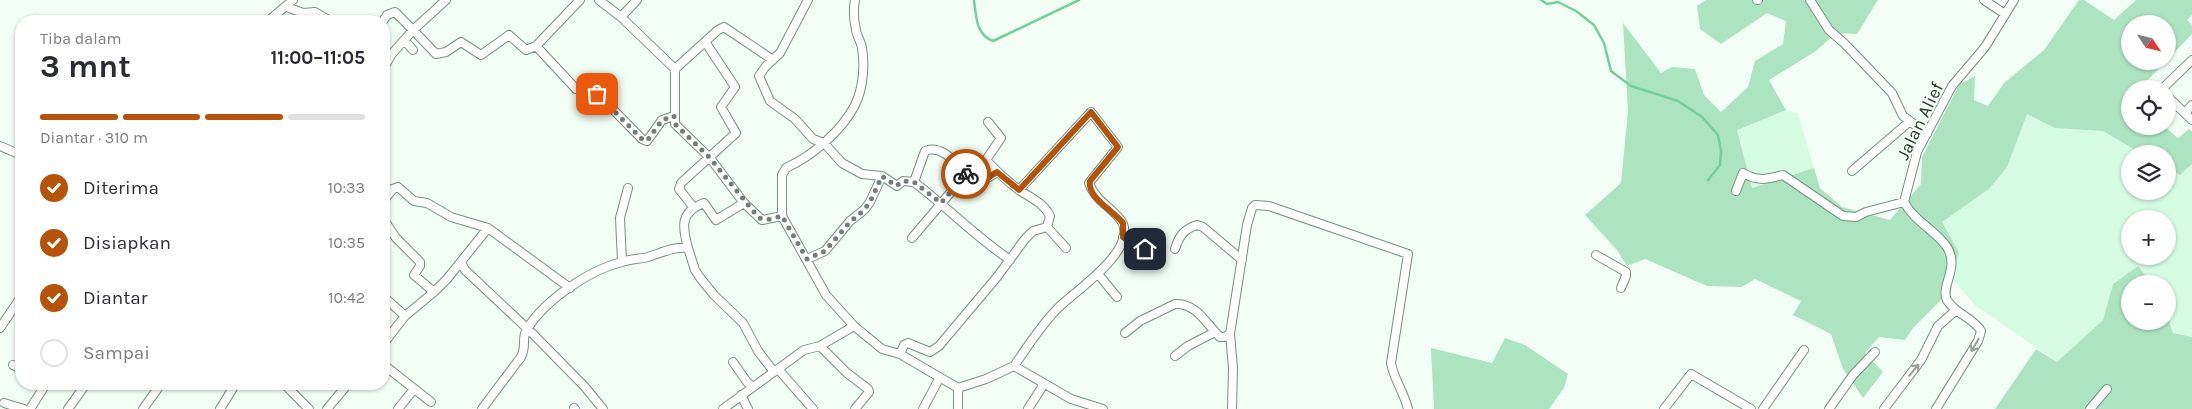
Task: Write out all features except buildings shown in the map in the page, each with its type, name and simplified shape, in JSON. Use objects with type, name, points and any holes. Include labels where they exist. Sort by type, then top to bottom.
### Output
[{"type":"street","points":[[276,15],[293,0]]},
{"type":"street","points":[[390,57],[413,30],[446,0]]},
{"type":"street","points":[[387,15],[395,12],[436,54],[446,52],[461,42],[481,56],[509,35],[526,50],[536,46],[580,0]]},
{"type":"street","points":[[599,0],[621,17],[675,69],[675,124],[710,158],[744,203],[762,220],[782,216]]},
{"type":"street","points":[[621,17],[637,0]]},
{"type":"street","points":[[808,0],[780,52],[759,76],[770,101],[795,119],[813,139],[824,143],[842,163],[866,175],[882,176],[896,186],[903,181],[914,182],[941,203],[986,244],[1010,260]]},
{"type":"street","points":[[855,0],[856,31],[862,47],[861,84],[856,104],[841,125],[824,143],[782,172],[782,216],[826,295],[854,326],[882,349],[900,354],[958,388],[986,379],[1014,366],[1043,325],[1059,308],[1098,274],[1120,246],[1123,237],[1123,223],[1099,200],[1090,185],[1090,181],[1118,147],[1091,112],[1019,190]]},
{"type":"street","points":[[1810,0],[1829,30],[1892,93],[1909,122],[1926,134]]},
{"type":"street","points":[[1984,0],[2005,14]]},
{"type":"street","name":"Jalan Alief","points":[[1904,202],[1918,152],[1952,86],[1985,47],[2014,0]]},
{"type":"street","points":[[287,7],[303,13],[315,12],[320,15]]},
{"type":"street","points":[[675,69],[706,43],[718,30],[724,27],[773,60]]},
{"type":"street","points":[[405,41],[413,50]]},
{"type":"street","points":[[694,208],[679,189],[684,179],[736,134],[721,107],[735,87],[706,43]]},
{"type":"street","points":[[536,46],[576,89],[583,91],[592,88],[642,139],[647,141],[662,120],[674,116]]},
{"type":"street","points":[[2171,80],[2192,60]]},
{"type":"street","points":[[2176,105],[2192,120]]},
{"type":"street","points":[[2185,113],[2192,105]]},
{"type":"street","points":[[988,122],[1001,138],[986,160],[1019,190],[1048,210],[1050,216],[1047,227]]},
{"type":"street","points":[[1852,171],[1909,122]]},
{"type":"street","points":[[0,146],[15,152]]},
{"type":"street","points":[[914,182],[922,156],[927,149],[940,151],[967,173],[976,185],[997,172]]},
{"type":"street","points":[[912,238],[967,173]]},
{"type":"street","points":[[1736,191],[1742,174],[1766,180],[1783,175],[1843,216],[1856,217],[1866,212],[1904,202],[1914,216],[1941,240],[1950,253],[1952,261],[1946,296],[1955,310],[1976,325],[1981,332],[1981,336],[1936,409]]},
{"type":"street","points":[[807,259],[825,251],[850,222],[864,210],[870,202],[882,176]]},
{"type":"street","points":[[390,193],[398,187],[414,201],[427,203],[456,219],[488,228],[570,288]]},
{"type":"street","points":[[622,261],[620,218],[628,188]]},
{"type":"street","points":[[744,203],[716,220],[704,203],[694,208],[686,216],[684,222],[688,248],[698,275],[714,296],[743,323],[758,351],[813,409]]},
{"type":"street","points":[[1232,409],[1233,368],[1230,334],[1247,225],[1252,208],[1256,205],[1269,206],[1408,254],[1391,363],[1393,374],[1403,392],[1408,409]]},
{"type":"street","points":[[1175,249],[1179,237],[1188,228],[1197,224],[1242,260]]},
{"type":"street","points":[[1047,227],[1066,248]]},
{"type":"street","points":[[900,354],[904,345],[908,343],[930,352],[934,351],[964,318],[1010,260],[1015,250],[1033,231],[1047,227]]},
{"type":"street","points":[[390,335],[405,316],[434,292],[488,228]]},
{"type":"street","points":[[390,229],[420,262],[414,274],[434,292]]},
{"type":"street","points":[[1123,237],[1145,249]]},
{"type":"street","points":[[482,409],[526,349],[523,336],[527,329],[554,299],[589,276],[622,261],[639,260],[679,247],[688,248]]},
{"type":"street","points":[[1596,255],[1626,272],[1621,288]]},
{"type":"street","points":[[461,262],[466,270],[585,387],[603,409]]},
{"type":"street","points":[[1098,274],[1116,297]]},
{"type":"street","points":[[390,302],[405,316]]},
{"type":"street","points":[[1126,333],[1140,321],[1174,304],[1180,304],[1201,315],[1222,338],[1230,334]]},
{"type":"street","points":[[0,328],[15,306]]},
{"type":"street","points":[[1884,409],[1922,360],[1938,326],[1955,310]]},
{"type":"street","points":[[723,409],[804,350],[820,346],[854,326]]},
{"type":"street","points":[[1175,356],[1188,346],[1215,332]]},
{"type":"street","points":[[820,346],[847,374],[868,389],[869,392],[854,409]]},
{"type":"street","points":[[1763,409],[1804,350]]},
{"type":"street","points":[[1829,409],[1854,374],[1875,352]]},
{"type":"street","points":[[733,362],[753,388]]},
{"type":"street","points":[[1014,366],[1071,399],[1103,409]]},
{"type":"street","points":[[390,370],[431,402]]},
{"type":"street","points":[[1664,409],[1691,374],[1750,409]]},
{"type":"street","points":[[923,409],[940,377]]},
{"type":"street","points":[[1028,409],[1044,384]]},
{"type":"street","points":[[958,388],[958,409]]},
{"type":"street","points":[[398,409],[414,389]]},
{"type":"street","points":[[2090,409],[2107,389]]},
{"type":"street","points":[[30,409],[42,390]]},
{"type":"street","points":[[68,409],[82,390]]},
{"type":"street","points":[[143,409],[157,390]]},
{"type":"street","points":[[224,407],[232,390]]},
{"type":"street","points":[[290,390],[309,409]]},
{"type":"street","points":[[327,409],[343,390]]},
{"type":"street","points":[[741,395],[748,409]]},
{"type":"street","points":[[4,403],[24,409]]},
{"type":"shaded area","points":[[1706,0],[1878,0],[1857,34],[1836,33],[1816,51],[1769,80],[1786,110],[1737,130],[1752,188],[1814,168],[1820,188],[1842,207],[1890,220],[1921,184],[1922,157],[1959,85],[1975,76],[1974,100],[1988,106],[2004,83],[2044,50],[2079,0],[2084,0],[2114,20],[2136,0],[2192,0],[2192,15],[2187,20],[2192,25],[2192,34],[2176,51],[2176,15],[2121,15],[2121,70],[2157,70],[2148,80],[2121,80],[2121,135],[2174,135],[2178,138],[2189,129],[2192,132],[2192,164],[2180,175],[2176,173],[2176,145],[2127,145],[2103,131],[2055,128],[2027,114],[2007,167],[1989,189],[1942,222],[1959,253],[1944,297],[1913,328],[1905,340],[1879,337],[1865,353],[1883,372],[1863,398],[1843,369],[1831,334],[1793,315],[1801,301],[1755,279],[1742,287],[1707,286],[1645,259],[1627,266],[1617,250],[1585,215],[1621,183],[1628,111],[1623,23],[1661,73],[1672,67],[1695,69],[1704,95],[1721,112],[1748,87],[1755,61],[1783,44],[1786,21],[1767,13],[1721,44],[1700,29],[1697,6]]},
{"type":"shaded area","points":[[1786,110],[1798,114],[1814,168],[1752,188],[1737,129]]},
{"type":"shaded area","points":[[2027,113],[2055,128],[2103,131],[2127,145],[2121,145],[2121,200],[2176,200],[2176,173],[2180,175],[2192,164],[2192,337],[2173,333],[2172,330],[2176,330],[2176,275],[2145,275],[2138,266],[2126,275],[2121,275],[2121,278],[2113,284],[2103,320],[2057,362],[1975,305],[1951,277],[1942,222],[1989,189],[2007,167]]},
{"type":"shaded area","points":[[2138,266],[2145,275],[2126,275]]},
{"type":"shaded area","points":[[2121,278],[2121,330],[2172,330],[2173,333],[2192,337],[2192,409],[1995,409],[2036,349],[2057,362],[2103,320],[2113,284]]},
{"type":"shaded area","points":[[1505,338],[1525,345],[1568,374],[1564,388],[1549,409],[1434,409],[1431,348],[1492,363]]},
{"type":"waterway","points":[[974,0],[976,18],[980,30],[987,38],[993,41],[1079,0]]},
{"type":"waterway","points":[[1541,0],[1547,4],[1558,2],[1576,11],[1594,25],[1604,43],[1611,71],[1631,86],[1678,101],[1702,117],[1718,135],[1721,151],[1720,165],[1708,180]]},
{"type":"way so far","points":[[597,94],[642,139],[647,141],[655,133],[662,120],[674,116],[675,124],[710,158],[744,203],[758,217],[762,220],[767,220],[782,216],[807,259],[820,255],[825,251],[850,222],[864,210],[870,202],[882,176],[896,186],[903,181],[914,182],[941,203],[966,174]]},
{"type":"route","points":[[966,174],[973,184],[976,185],[997,172],[1019,190],[1091,112],[1118,147],[1090,181],[1092,191],[1123,223],[1123,237],[1145,249]]}]
